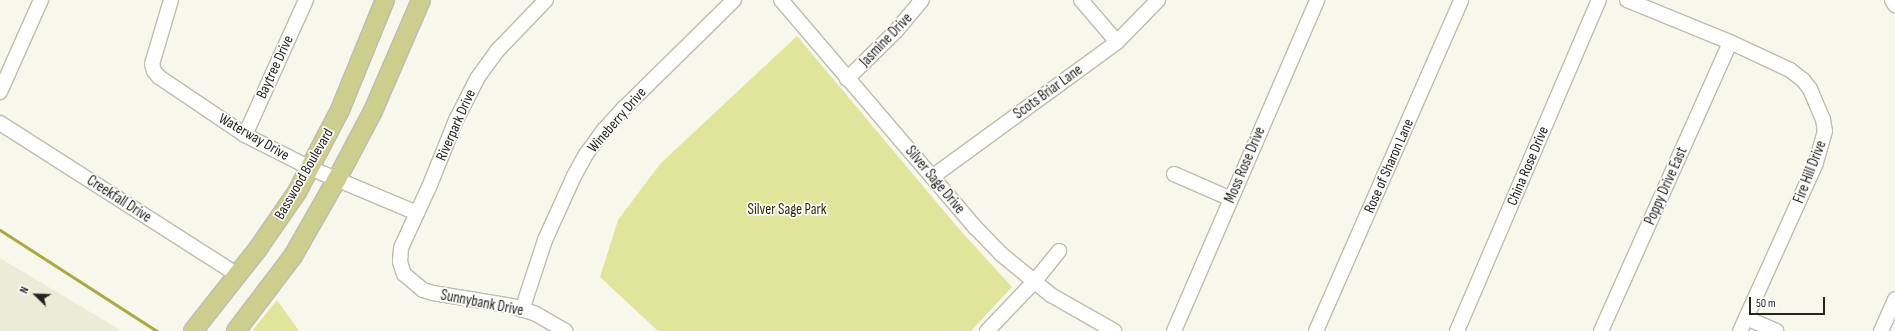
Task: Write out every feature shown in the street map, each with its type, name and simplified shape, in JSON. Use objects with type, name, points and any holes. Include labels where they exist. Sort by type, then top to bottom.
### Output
[{"type":"main road","name":"Basswood Boulevard","points":[[193,331],[238,275],[297,192],[340,110],[385,0]]},
{"type":"main road","name":"Basswood Boulevard","points":[[236,331],[293,256],[337,179],[373,111],[421,0]]},
{"type":"street","points":[[0,92],[41,0]]},
{"type":"street","name":"Waterway Drive","points":[[171,0],[152,59],[154,71],[159,77],[245,135],[310,168],[417,213]]},
{"type":"street","name":"Baytree Drive","points":[[245,135],[306,0]]},
{"type":"street","name":"Riverpark Drive","points":[[403,270],[400,262],[401,248],[456,120],[477,79],[497,51],[546,0]]},
{"type":"street","name":"Wineberry Drive","points":[[522,310],[545,240],[574,176],[587,153],[604,130],[624,108],[734,0]]},
{"type":"street","name":"Silver Sage Drive","points":[[781,0],[974,228],[1034,282],[1075,310],[1114,331]]},
{"type":"street","name":"Jasmine Drive","points":[[847,79],[896,31],[922,0]]},
{"type":"street","points":[[1081,0],[1117,42]]},
{"type":"street","name":"Scots Briar Lane","points":[[932,177],[1117,42],[1158,0]]},
{"type":"street","name":"Moss Rose Drive","points":[[1174,331],[1317,0]]},
{"type":"street","name":"Rose of Sharon Lane","points":[[1316,331],[1461,0]]},
{"type":"street","name":"China Rose Drive","points":[[1457,331],[1599,0]]},
{"type":"street","name":"Fire Hill Drive","points":[[1627,0],[1730,42],[1790,70],[1803,80],[1810,88],[1823,119],[1825,130],[1816,163],[1740,331]]},
{"type":"street","points":[[1892,0],[1895,5]]},
{"type":"street","name":"Poppy Drive East","points":[[1601,331],[1730,42]]},
{"type":"street","name":"Creekfall Drive","points":[[0,123],[238,275]]},
{"type":"street","points":[[1174,174],[1231,199]]},
{"type":"street","points":[[987,331],[1034,282],[1059,251]]},
{"type":"street","name":"Sunnybank Drive","points":[[403,270],[404,274],[423,290],[512,306],[536,314],[566,331]]},
{"type":"street","points":[[1881,331],[1895,299]]},
{"type":"street","points":[[1746,318],[1776,331]]},
{"type":"shaded area","points":[[0,258],[122,331],[0,331]]},
{"type":"green space","name":"Silver Sage Park","points":[[797,36],[959,229],[1012,287],[971,331],[658,331],[600,277],[618,220],[660,164]]},
{"type":"green space","points":[[277,300],[299,331],[252,331]]},
{"type":"waterway","points":[[0,230],[157,331]]}]
